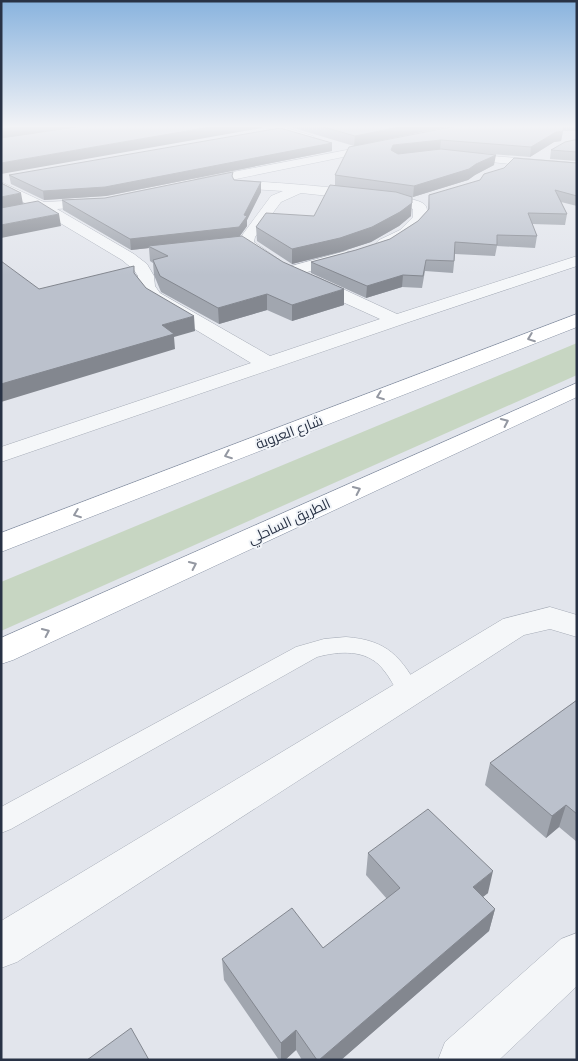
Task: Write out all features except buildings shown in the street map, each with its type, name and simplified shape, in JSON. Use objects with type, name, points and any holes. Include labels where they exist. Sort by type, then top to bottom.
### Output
[{"type":"highway","name":"شارع العروبة","points":[[1,543],[577,320]]},
{"type":"highway","name":"الطريق الساحلي","points":[[1,652],[577,390]]},
{"type":"street","points":[[235,176],[185,187],[252,185],[396,199],[414,203],[420,207],[420,218],[405,233],[374,248]]},
{"type":"street","points":[[246,243],[248,237],[276,199],[333,177]]},
{"type":"street","points":[[4,181],[128,257],[141,267],[146,276],[146,286],[154,297],[268,364]]},
{"type":"street","points":[[414,203],[429,198]]},
{"type":"street","points":[[1,215],[42,206],[114,200]]},
{"type":"street","points":[[226,245],[246,243],[290,272],[396,320]]},
{"type":"street","points":[[290,272],[355,254]]},
{"type":"street","points":[[128,257],[147,255]]},
{"type":"street","points":[[1,456],[396,320],[577,261]]},
{"type":"street","points":[[1,946],[514,627],[550,618],[577,626]]},
{"type":"street","points":[[463,1060],[577,955]]},
{"type":"lane","points":[[1,821],[316,648],[344,644],[374,651],[386,658],[409,692]]},
{"type":"green space","points":[[577,343],[577,375],[1,631],[1,582]]}]
